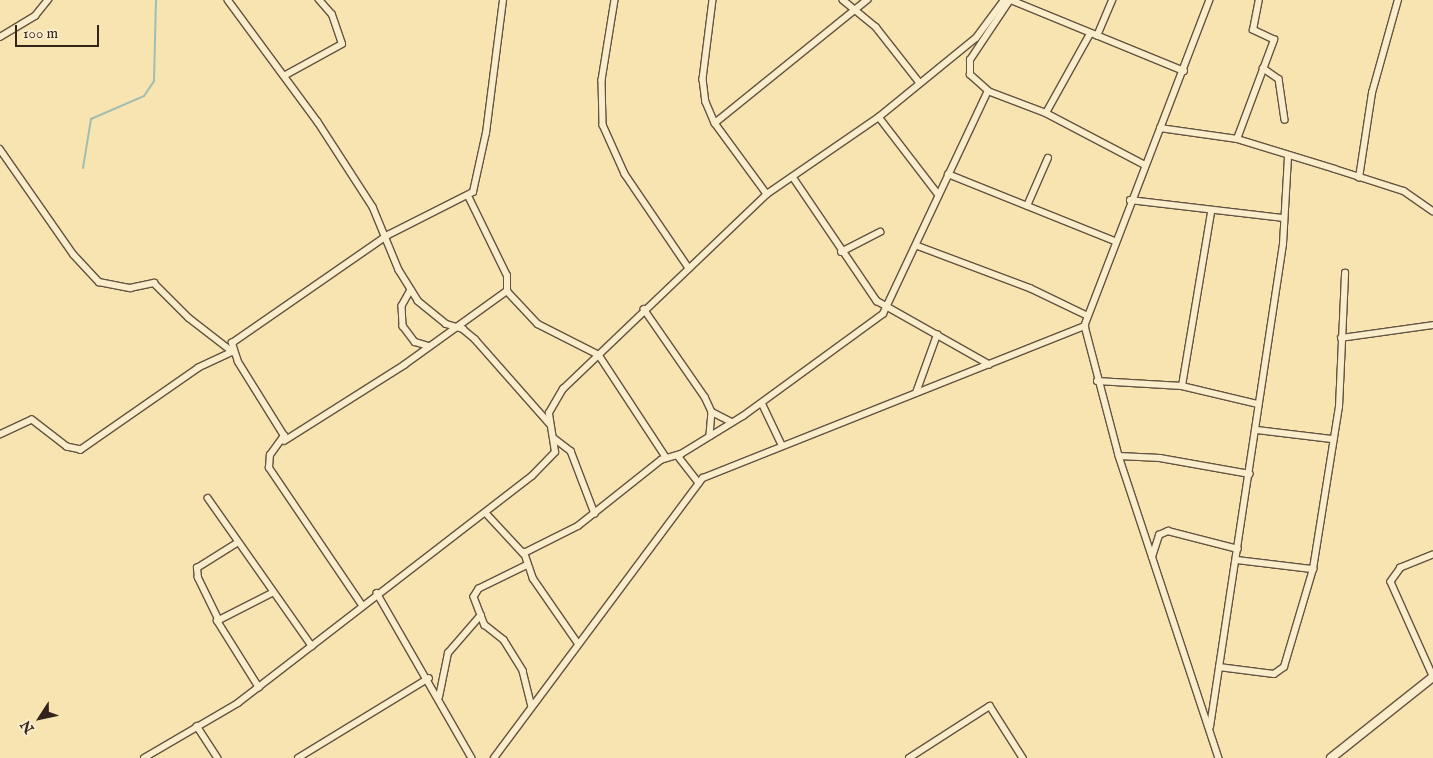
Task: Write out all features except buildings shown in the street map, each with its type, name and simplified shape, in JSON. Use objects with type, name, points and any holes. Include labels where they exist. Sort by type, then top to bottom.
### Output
[{"type":"main road","points":[[1331,758],[1433,676]]},
{"type":"street","points":[[0,37],[29,20],[48,0]]},
{"type":"street","points":[[144,758],[259,688],[361,604],[486,514],[552,457],[555,439],[550,424],[475,339],[419,302],[399,270],[388,235],[284,76],[228,0]]},
{"type":"street","points":[[284,76],[342,44],[332,15],[319,0]]},
{"type":"street","points":[[0,436],[32,420],[67,447],[81,450],[199,368],[233,352],[238,335],[388,235],[468,196],[478,181],[503,0]]},
{"type":"street","points":[[615,0],[602,80],[603,125],[625,174],[689,268]]},
{"type":"street","points":[[713,0],[703,79],[715,123],[767,194]]},
{"type":"street","points":[[843,0],[876,27],[920,83]]},
{"type":"street","points":[[715,123],[867,0]]},
{"type":"street","points":[[550,424],[554,400],[644,309],[767,194],[878,117],[976,38],[1004,0]]},
{"type":"street","points":[[1145,165],[1046,113],[988,92],[970,75],[969,64],[1011,0],[1184,71]]},
{"type":"street","points":[[1046,113],[1094,35],[1112,0]]},
{"type":"street","points":[[1210,0],[1184,71],[1130,200],[1086,315],[1085,326],[1097,381],[1119,456],[1218,758]]},
{"type":"street","points":[[1237,139],[1274,40],[1253,30],[1259,0]]},
{"type":"street","points":[[1359,178],[1372,93],[1398,0]]},
{"type":"street","points":[[1263,68],[1279,79],[1285,120]]},
{"type":"street","points":[[524,554],[595,514],[666,457],[678,456],[762,402],[887,310],[918,246],[938,194],[988,92]]},
{"type":"street","points":[[878,117],[938,194]]},
{"type":"street","points":[[1160,128],[1237,139],[1288,157],[1404,191],[1433,211]]},
{"type":"street","points":[[0,149],[74,255],[99,282],[121,288],[154,282],[189,318],[233,352],[278,424],[284,441]]},
{"type":"street","points":[[1209,729],[1257,430],[1258,404],[1284,218],[1288,157]]},
{"type":"street","points":[[1028,206],[1048,158]]},
{"type":"street","points":[[948,174],[1115,241]]},
{"type":"street","points":[[793,177],[841,252],[887,310],[937,335],[988,364]]},
{"type":"street","points":[[468,196],[506,276],[506,291],[540,326],[599,355],[666,457]]},
{"type":"street","points":[[1130,200],[1211,212],[1284,218]]},
{"type":"street","points":[[1182,386],[1211,212]]},
{"type":"street","points":[[841,252],[880,232]]},
{"type":"street","points":[[918,246],[1030,288],[1086,315]]},
{"type":"street","points":[[1219,667],[1274,674],[1283,669],[1313,569],[1333,439],[1345,273]]},
{"type":"street","points":[[412,290],[402,306],[403,326],[415,342],[429,346]]},
{"type":"street","points":[[361,604],[269,468],[270,453],[284,441],[429,346],[453,326],[506,291]]},
{"type":"street","points":[[644,309],[691,372],[712,412],[710,436]]},
{"type":"street","points":[[1341,338],[1433,325]]},
{"type":"street","points":[[494,758],[699,483],[782,446],[1085,326]]},
{"type":"street","points":[[916,393],[937,335]]},
{"type":"street","points":[[1097,381],[1182,386],[1258,404]]},
{"type":"street","points":[[762,402],[782,446]]},
{"type":"street","points":[[712,412],[732,422]]},
{"type":"street","points":[[1257,430],[1333,439]]},
{"type":"street","points":[[555,439],[570,451],[595,514]]},
{"type":"street","points":[[678,456],[699,483]]},
{"type":"street","points":[[1119,456],[1160,458],[1250,474]]},
{"type":"street","points":[[208,498],[272,593],[312,646]]},
{"type":"street","points":[[486,514],[524,554],[526,566],[578,644]]},
{"type":"street","points":[[1152,557],[1159,535],[1168,531],[1238,549]]},
{"type":"street","points":[[237,543],[198,568],[198,578],[218,619],[219,630],[259,688]]},
{"type":"street","points":[[1433,555],[1401,568],[1391,582],[1433,676]]},
{"type":"street","points":[[1237,560],[1313,569]]},
{"type":"street","points":[[526,566],[476,591],[481,615],[523,671],[532,706]]},
{"type":"street","points":[[218,619],[272,593]]},
{"type":"street","points":[[376,593],[428,678],[472,758]]},
{"type":"street","points":[[439,697],[448,652],[481,615]]},
{"type":"street","points":[[298,758],[428,678]]},
{"type":"street","points":[[909,758],[990,706],[1023,758]]},
{"type":"street","points":[[196,726],[218,758]]},
{"type":"waterway","points":[[83,168],[91,119],[144,96],[154,81],[156,0]]}]
